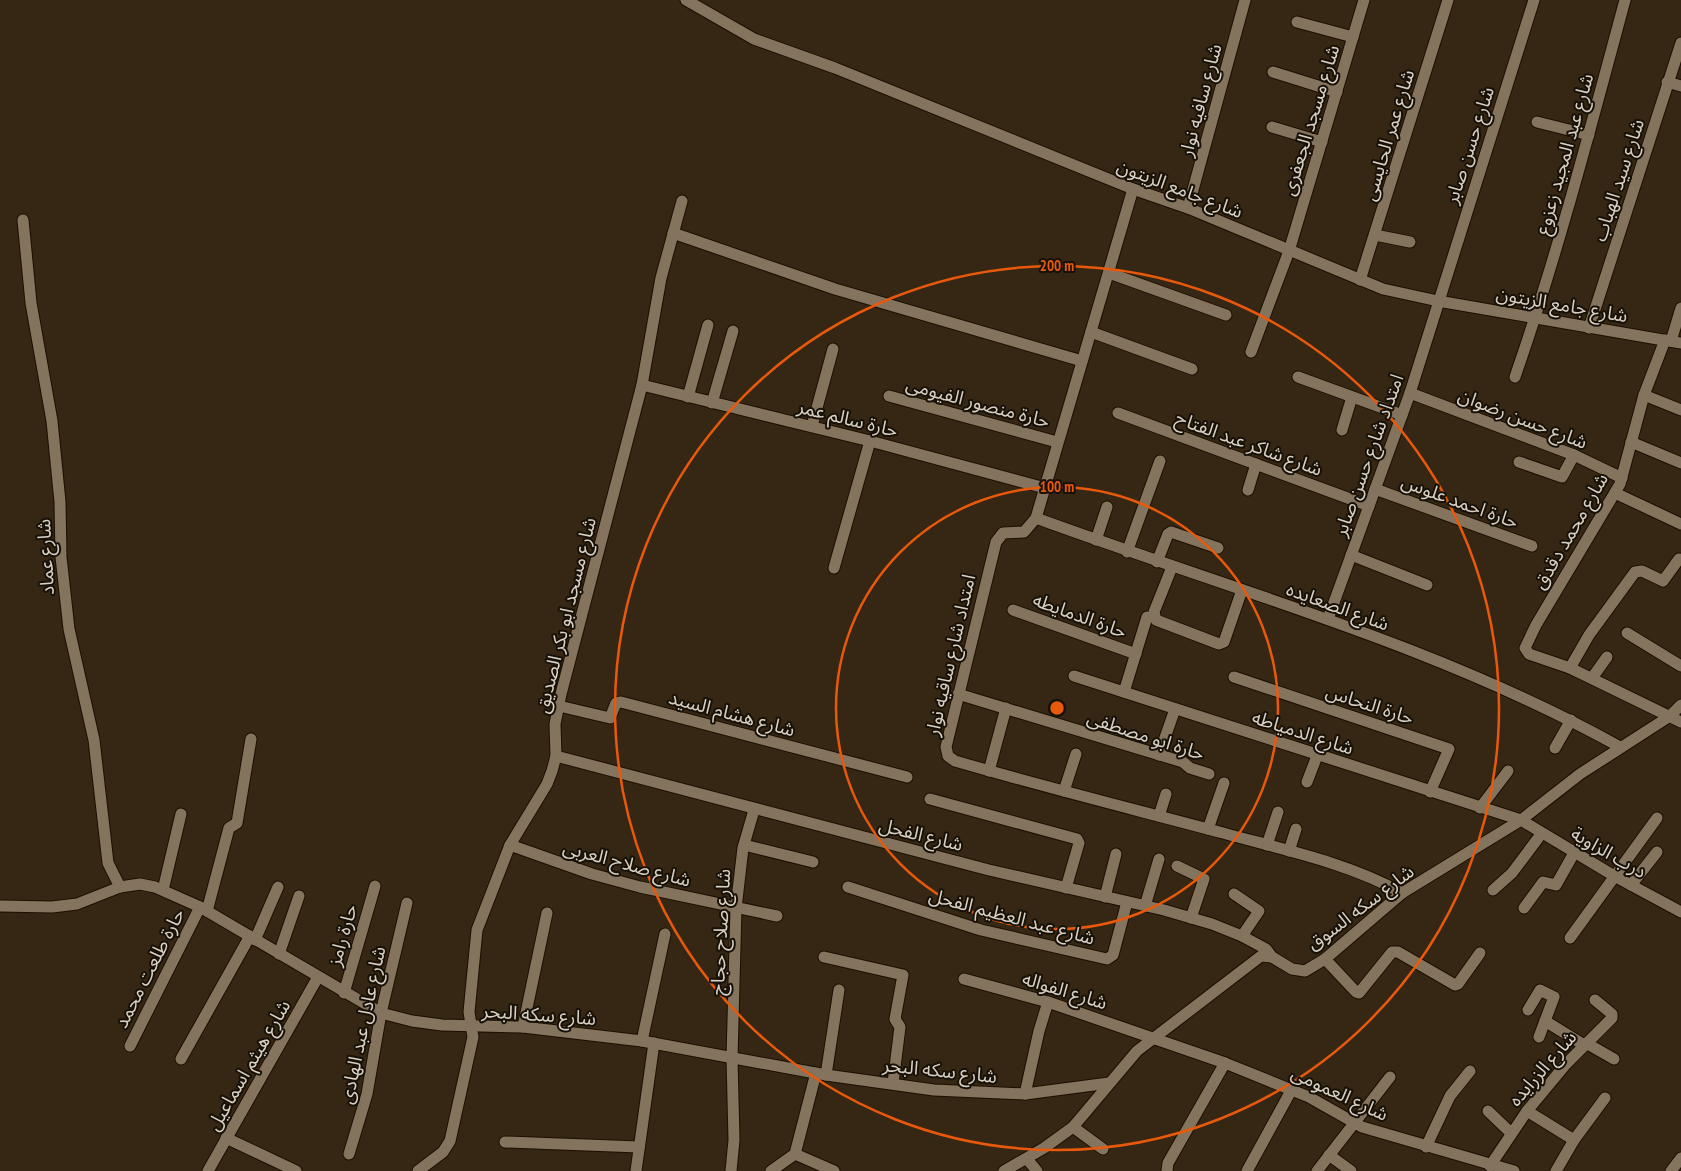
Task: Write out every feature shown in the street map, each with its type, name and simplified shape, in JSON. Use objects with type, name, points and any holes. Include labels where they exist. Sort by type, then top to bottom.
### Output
[{"type":"street","name":"شارع جامع الزيتون","points":[[686,0],[754,39],[836,68],[1133,189],[1188,208],[1383,289],[1438,301],[1672,341]]},
{"type":"street","name":"شارع سافيه نوار","points":[[1188,208],[1245,0]]},
{"type":"street","name":"شارع مسجد الجعفرى","points":[[1251,352],[1289,251],[1364,0]]},
{"type":"street","name":"شارع عمر الحايسى","points":[[1360,280],[1448,0]]},
{"type":"street","name":"شارع حسن صابر","points":[[1438,301],[1534,0]]},
{"type":"street","name":"شارع عبد المجيد زعزوع","points":[[1515,377],[1536,318],[1626,0]]},
{"type":"street","points":[[1297,22],[1353,38]]},
{"type":"street","name":"شارع سيد الهباب","points":[[1589,328],[1681,43]]},
{"type":"street","points":[[1273,72],[1337,92]]},
{"type":"street","points":[[1667,82],[1681,86]]},
{"type":"street","points":[[1537,122],[1589,135]]},
{"type":"street","points":[[1272,127],[1322,142]]},
{"type":"street","points":[[1036,518],[1133,189]]},
{"type":"street","name":"شارع مسجد ابو بكر الصديق","points":[[418,1171],[443,1152],[450,1141],[472,1037],[469,1012],[477,930],[510,845],[547,784],[556,756],[554,737],[559,706],[642,385],[661,278],[682,201]]},
{"type":"street","name":"شارع عماد","points":[[23,220],[31,303],[52,420],[60,502],[61,557],[69,629],[94,740],[108,863],[120,887]]},
{"type":"street","points":[[673,233],[835,289],[1082,361]]},
{"type":"street","points":[[1375,234],[1410,242]]},
{"type":"street","points":[[1109,273],[1226,315]]},
{"type":"street","name":"امتداد شارع حسن صابر","points":[[1328,619],[1410,393],[1438,301]]},
{"type":"street","name":"شارع محمد دقدق","points":[[1570,668],[1526,651],[1526,645],[1536,624],[1615,493],[1622,478],[1644,395],[1672,341],[1681,308]]},
{"type":"street","points":[[688,397],[708,324]]},
{"type":"street","points":[[712,403],[734,331]]},
{"type":"street","points":[[1091,332],[1192,369]]},
{"type":"street","points":[[812,426],[833,349]]},
{"type":"street","points":[[1298,377],[1402,415]]},
{"type":"street","name":"حارة سالم عمر","points":[[642,385],[812,426],[1045,488]]},
{"type":"street","name":"شارع حسن رضوان","points":[[1410,393],[1574,455],[1622,478]]},
{"type":"street","points":[[1644,395],[1681,410]]},
{"type":"street","name":"حارة منصور الفيومى","points":[[889,396],[1057,442]]},
{"type":"street","points":[[1342,430],[1352,397]]},
{"type":"street","name":"شارع شاكر عبد الفتاح","points":[[1118,413],[1369,506]]},
{"type":"street","points":[[834,568],[870,441]]},
{"type":"street","points":[[1631,442],[1681,463]]},
{"type":"street","points":[[1519,462],[1562,477],[1574,455]]},
{"type":"street","points":[[1127,552],[1160,461]]},
{"type":"street","points":[[1248,490],[1256,464]]},
{"type":"street","name":"حارة احمد علوس","points":[[1375,489],[1532,546]]},
{"type":"street","points":[[1615,493],[1681,524]]},
{"type":"street","points":[[1096,540],[1108,507]]},
{"type":"street","name":"شارع الصعايده","points":[[1036,518],[1127,552],[1328,619],[1484,682],[1571,720],[1620,747]]},
{"type":"street","name":"امتداد شارع ساقيه نوار","points":[[1036,518],[1024,532],[1002,533],[996,542],[946,747],[948,756],[955,762],[1289,851],[1379,880],[1402,893]]},
{"type":"street","points":[[1157,562],[1169,532],[1218,548]]},
{"type":"street","points":[[1351,556],[1427,585]]},
{"type":"street","points":[[1679,559],[1663,581],[1642,571],[1635,572],[1589,635],[1570,668],[1681,722]]},
{"type":"street","points":[[1172,567],[1154,612],[1156,620],[1219,644],[1224,642],[1242,590]]},
{"type":"street","name":"حارة الدمايطه","points":[[1013,610],[1136,654]]},
{"type":"street","points":[[1124,692],[1147,617]]},
{"type":"street","points":[[1627,633],[1681,666]]},
{"type":"street","points":[[1592,678],[1606,657]]},
{"type":"street","name":"شارع الدمياطه","points":[[1074,676],[1317,756],[1521,820]]},
{"type":"street","name":"حارة النحاس","points":[[1234,677],[1449,749],[1430,792]]},
{"type":"street","name":"حارة ابو مصطفى","points":[[958,694],[1159,755],[1209,774]]},
{"type":"street","name":"شارع هشام السيد","points":[[559,706],[610,718],[613,716],[616,703],[621,702],[907,778]]},
{"type":"street","name":"شارع سكه السوق","points":[[1272,956],[1292,969],[1305,970],[1324,959],[1402,893],[1521,820],[1580,774],[1670,716],[1681,705]]},
{"type":"street","points":[[989,771],[1006,708]]},
{"type":"street","points":[[1159,755],[1175,709]]},
{"type":"street","points":[[1554,748],[1571,720]]},
{"type":"street","name":"حارة طلعت محمد","points":[[130,1046],[203,909],[230,828],[237,822],[251,739]]},
{"type":"street","points":[[1064,792],[1076,754]]},
{"type":"street","name":"شارع الفحل","points":[[556,756],[754,810],[1191,918],[1242,936],[1266,949],[1272,956]]},
{"type":"street","points":[[1306,782],[1317,756]]},
{"type":"street","points":[[1480,808],[1508,770]]},
{"type":"street","points":[[1208,829],[1224,783]]},
{"type":"street","points":[[1159,816],[1166,794]]},
{"type":"street","points":[[930,799],[1077,839],[1079,843],[1066,888]]},
{"type":"street","name":"شارع صلاح حجاج","points":[[731,1171],[734,1140],[732,1058],[736,908],[744,845],[754,810]]},
{"type":"street","points":[[1267,845],[1278,812]]},
{"type":"street","points":[[163,890],[181,814]]},
{"type":"street","points":[[1570,938],[1657,818]]},
{"type":"street","name":"درب الزاوية","points":[[1521,820],[1574,853],[1681,912]]},
{"type":"street","points":[[1289,851],[1296,829]]},
{"type":"street","points":[[1493,890],[1512,873],[1542,833]]},
{"type":"street","name":"شارع صلاح العربى","points":[[510,845],[584,871],[640,887],[776,916]]},
{"type":"street","points":[[744,845],[813,862]]},
{"type":"street","points":[[1632,885],[1657,852]]},
{"type":"street","points":[[1524,908],[1543,882],[1556,884],[1574,853]]},
{"type":"street","points":[[1105,897],[1116,854]]},
{"type":"street","points":[[1144,906],[1159,859]]},
{"type":"street","points":[[1177,866],[1204,879],[1191,918]]},
{"type":"street","name":"شارع سكه البحر","points":[[0,906],[52,907],[77,904],[120,887],[140,884],[163,890],[203,909],[381,1013],[412,1021],[472,1027],[523,1026],[642,1041],[821,1074],[934,1090],[1025,1094],[1109,1083]]},
{"type":"street","name":"حارة رامز","points":[[344,993],[374,886]]},
{"type":"street","points":[[181,1059],[252,938],[278,887]]},
{"type":"street","name":"شارع عبد العظيم الفحل","points":[[848,887],[981,930],[1107,958],[1114,955],[1127,902]]},
{"type":"street","points":[[1234,894],[1260,911],[1242,936]]},
{"type":"street","points":[[279,954],[299,896]]},
{"type":"street","name":"شارع عادل عبد الهادى","points":[[349,1154],[367,1094],[381,1013],[407,903]]},
{"type":"street","points":[[523,1026],[547,912]]},
{"type":"street","points":[[642,1041],[665,934]]},
{"type":"street","points":[[1324,959],[1356,992],[1359,992],[1392,952],[1398,952],[1455,985],[1458,984],[1480,953]]},
{"type":"street","points":[[1004,1171],[1026,1159],[1073,1127],[1131,1057],[1154,1037],[1261,956],[1272,956]]},
{"type":"street","points":[[824,957],[903,975],[895,1019],[900,1027],[893,1083]]},
{"type":"street","name":"شارع هيثم اسماعيل","points":[[208,1171],[318,977]]},
{"type":"street","name":"شارع الفواله","points":[[964,979],[1048,1002],[1154,1037]]},
{"type":"street","points":[[771,1171],[795,1154],[821,1074],[839,990]]},
{"type":"street","points":[[1528,1010],[1539,991],[1542,990],[1554,999],[1539,1037]]},
{"type":"street","name":"شارع الزرايده","points":[[1490,1166],[1510,1132],[1526,1111],[1585,1044],[1612,1018],[1612,1014],[1595,1000]]},
{"type":"street","points":[[1025,1094],[1039,1031],[1048,1002]]},
{"type":"street","points":[[1545,1021],[1614,1059]]},
{"type":"street","name":"شارع العمومى","points":[[1154,1037],[1292,1089],[1322,1104],[1353,1123],[1426,1147],[1514,1171]]},
{"type":"street","points":[[636,1171],[654,1043]]},
{"type":"street","points":[[1168,1171],[1168,1163],[1225,1063]]},
{"type":"street","points":[[1426,1147],[1450,1096],[1470,1071]]},
{"type":"street","points":[[1317,1171],[1390,1077]]},
{"type":"street","points":[[1247,1171],[1292,1089]]},
{"type":"street","points":[[1556,1171],[1574,1140],[1605,1098]]},
{"type":"street","points":[[1488,1111],[1510,1132]]},
{"type":"street","points":[[1526,1111],[1574,1140]]},
{"type":"street","points":[[1073,1127],[1103,1149]]},
{"type":"street","points":[[226,1138],[296,1171]]},
{"type":"street","points":[[505,1142],[639,1147]]},
{"type":"street","points":[[795,1154],[834,1171]]},
{"type":"street","points":[[1329,1155],[1351,1171]]},
{"type":"street","points":[[1670,1171],[1681,1158]]},
{"type":"street","points":[[1026,1159],[1037,1171]]}]
